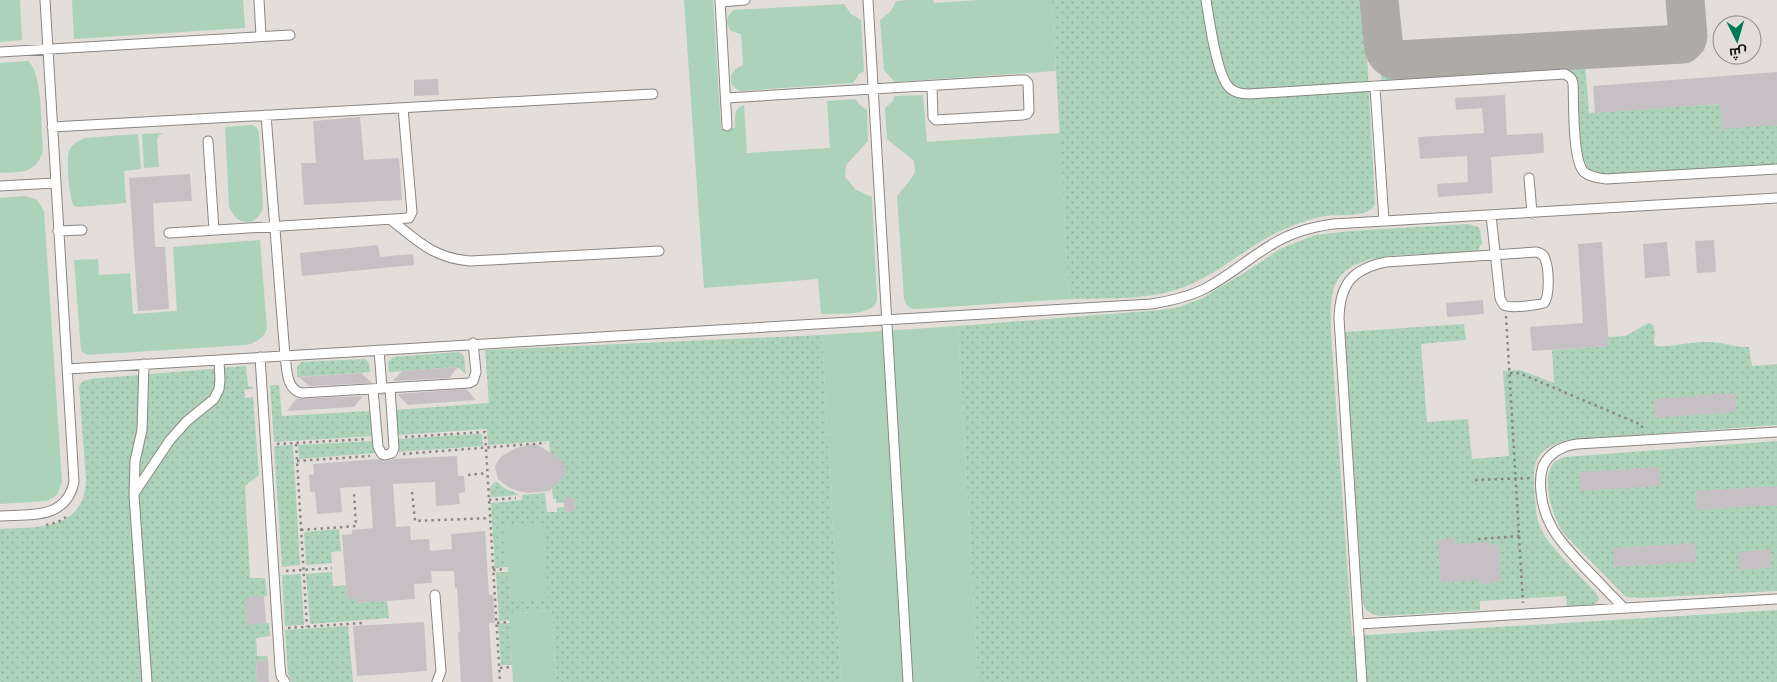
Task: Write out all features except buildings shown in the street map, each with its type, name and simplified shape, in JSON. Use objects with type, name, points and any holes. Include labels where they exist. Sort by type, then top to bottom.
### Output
[{"type":"lane","points":[[0,516],[50,512],[62,506],[70,495],[74,476],[45,0]]},
{"type":"lane","points":[[259,0],[261,36]]},
{"type":"lane","points":[[727,126],[720,1],[745,0]]},
{"type":"lane","points":[[868,0],[908,682]]},
{"type":"lane","points":[[1206,0],[1220,72],[1226,85],[1231,89],[1249,94],[1565,74],[1571,78],[1573,83],[1577,157],[1583,171],[1591,176],[1606,179],[1777,169]]},
{"type":"lane","points":[[0,52],[290,35]]},
{"type":"lane","points":[[726,98],[1025,80],[1028,83],[1029,111],[1023,115],[936,120],[933,116],[932,86]]},
{"type":"lane","points":[[1375,87],[1384,221]]},
{"type":"lane","points":[[52,127],[653,94]]},
{"type":"lane","points":[[169,233],[409,218],[412,212],[403,108]]},
{"type":"lane","points":[[266,115],[285,356],[291,387],[298,392],[469,383],[475,377],[473,343]]},
{"type":"lane","points":[[208,140],[214,230]]},
{"type":"lane","points":[[1529,178],[1532,213]]},
{"type":"lane","points":[[0,186],[55,183]]},
{"type":"lane","points":[[67,369],[473,343],[1151,304],[1170,301],[1206,288],[1271,245],[1301,230],[1333,224],[1777,198]]},
{"type":"lane","points":[[1362,682],[1339,302],[1345,286],[1350,280],[1370,266],[1386,262],[1496,255],[1536,252],[1545,258],[1548,299],[1544,303],[1505,306],[1500,298],[1496,255],[1491,215]]},
{"type":"lane","points":[[391,220],[431,251],[456,260],[470,261],[659,251]]},
{"type":"lane","points":[[58,231],[82,230]]},
{"type":"lane","points":[[379,350],[382,389],[378,439],[379,451],[386,455],[392,453],[394,438],[382,389]]},
{"type":"lane","points":[[260,358],[280,667],[285,682]]},
{"type":"lane","points":[[134,495],[140,482],[153,467],[170,440],[187,421],[214,398],[219,389],[220,360]]},
{"type":"lane","points":[[144,364],[142,430],[135,461],[134,495],[147,682]]},
{"type":"lane","points":[[1624,608],[1554,534],[1542,506],[1540,478],[1549,457],[1562,447],[1577,444],[1777,432]]},
{"type":"lane","points":[[435,595],[441,671],[437,682]]},
{"type":"lane","points":[[1358,624],[1777,599]]},
{"type":"path","points":[[1505,306],[1524,614]]},
{"type":"path","points":[[1510,373],[1519,373],[1642,425],[1643,440]]},
{"type":"path","points":[[394,438],[485,432],[500,682]]},
{"type":"path","points":[[267,445],[378,439]]},
{"type":"path","points":[[296,443],[307,627]]},
{"type":"path","points":[[297,461],[546,443]]},
{"type":"path","points":[[468,475],[488,473]]},
{"type":"path","points":[[1474,480],[1540,478]]},
{"type":"path","points":[[412,492],[414,521],[490,518]]},
{"type":"path","points":[[301,530],[356,526],[354,493]]},
{"type":"path","points":[[489,500],[516,498]]},
{"type":"path","points":[[1478,539],[1520,536]]},
{"type":"path","points":[[274,572],[332,568]]},
{"type":"path","points":[[494,570],[506,569]]},
{"type":"path","points":[[497,622],[509,622]]},
{"type":"path","points":[[278,629],[362,623]]},
{"type":"path","points":[[500,668],[511,667]]},
{"type":"green space","points":[[0,0],[20,0],[22,40],[0,42]]},
{"type":"green space","points":[[72,0],[243,0],[245,28],[74,39]]},
{"type":"green space","points":[[684,0],[713,0],[721,129],[735,128],[736,111],[740,106],[744,105],[747,153],[830,148],[827,101],[855,99],[867,110],[868,141],[846,165],[845,177],[856,190],[872,197],[877,300],[869,309],[853,313],[821,314],[818,279],[704,288]]},
{"type":"green space","points":[[933,0],[934,3],[978,0],[1052,0],[1056,71],[895,82],[884,70],[880,20],[891,11],[896,1]]},
{"type":"green space","points":[[1052,0],[1364,0],[1375,205],[1360,214],[1325,216],[1292,226],[1262,240],[1206,277],[1175,290],[1137,297],[1069,299]]},
{"type":"green space","points":[[844,4],[851,14],[861,20],[864,71],[859,74],[853,83],[742,91],[733,86],[731,82],[732,74],[738,67],[743,65],[741,34],[731,31],[727,22],[731,12],[734,10]]},
{"type":"green space","points":[[28,61],[33,67],[39,89],[43,150],[37,164],[32,168],[21,172],[0,173],[0,63]]},
{"type":"green space","points":[[1585,64],[1589,113],[1720,104],[1777,125],[1777,165],[1604,175],[1591,172],[1582,159],[1576,80],[1572,73],[1382,83],[1381,75]]},
{"type":"green space","points":[[923,95],[927,142],[1060,133],[1069,299],[916,309],[907,305],[904,298],[897,196],[915,172],[914,161],[887,139],[885,108],[893,101],[894,96]]},
{"type":"green space","points":[[252,125],[259,132],[263,208],[256,219],[246,222],[236,218],[229,206],[225,127]]},
{"type":"green space","points":[[164,133],[159,135],[157,140],[159,167],[144,168],[142,134]]},
{"type":"green space","points":[[138,134],[141,169],[124,171],[126,203],[74,206],[69,188],[68,170],[68,155],[72,146],[85,138]]},
{"type":"green space","points":[[25,196],[37,200],[44,211],[62,482],[57,495],[47,501],[0,504],[0,198]]},
{"type":"green space","points":[[1468,224],[1478,227],[1480,230],[1482,243],[1478,250],[1461,253],[1396,256],[1375,259],[1356,265],[1341,275],[1333,291],[1331,333],[1352,636],[1777,610],[1777,682],[978,682],[958,326],[1179,307],[1203,298],[1280,249],[1315,235]]},
{"type":"green space","points":[[260,240],[267,329],[259,340],[247,345],[87,355],[81,351],[74,260],[98,259],[99,275],[130,273],[133,314],[177,311],[173,247]]},
{"type":"green space","points":[[1649,323],[1653,325],[1655,332],[1654,344],[1656,346],[1714,342],[1749,347],[1752,366],[1777,364],[1777,425],[1567,440],[1546,449],[1536,461],[1534,468],[1536,510],[1539,525],[1551,545],[1596,593],[1599,600],[1595,604],[1567,607],[1566,596],[1480,601],[1480,610],[1381,616],[1368,611],[1364,606],[1362,598],[1345,332],[1464,324],[1466,340],[1421,344],[1427,422],[1468,419],[1472,459],[1509,456],[1503,371],[1520,370],[1554,383],[1552,350],[1609,346],[1608,337],[1625,336]]},
{"type":"green space","points":[[958,326],[978,682],[841,682],[822,335]]},
{"type":"green space","points":[[822,335],[841,682],[556,682],[552,611],[509,613],[509,620],[499,621],[496,572],[508,572],[510,602],[544,523],[506,525],[508,567],[495,568],[491,503],[522,500],[522,495],[545,493],[547,512],[557,512],[557,508],[564,507],[565,512],[575,511],[574,498],[564,499],[564,502],[556,503],[556,499],[553,499],[552,487],[562,477],[565,469],[564,465],[550,453],[549,441],[488,445],[487,429],[397,435],[395,410],[489,403],[485,350]]},
{"type":"green space","points":[[459,352],[464,356],[466,374],[457,367],[389,372],[388,362],[393,357]]},
{"type":"green space","points":[[365,359],[369,363],[370,372],[297,377],[297,367],[301,362]]},
{"type":"green space","points":[[246,366],[248,386],[253,387],[253,389],[244,390],[245,398],[253,397],[259,475],[245,486],[250,578],[265,578],[267,596],[246,598],[247,624],[269,623],[270,636],[256,638],[257,656],[267,656],[268,660],[256,661],[257,682],[0,682],[0,529],[29,528],[56,523],[68,517],[77,509],[83,497],[86,480],[79,386],[81,383],[92,379]]},
{"type":"green space","points":[[270,385],[279,385],[282,416],[370,411],[373,436],[274,442]]},
{"type":"green space","points":[[482,434],[483,446],[397,452],[396,439]]},
{"type":"green space","points":[[372,441],[374,453],[299,459],[298,445]]},
{"type":"green space","points":[[1777,441],[1777,591],[1642,598],[1626,597],[1565,535],[1557,521],[1550,501],[1548,491],[1549,472],[1555,462],[1565,457]]},
{"type":"green space","points":[[293,445],[300,565],[282,567],[274,446]]},
{"type":"green space","points":[[495,482],[520,495],[491,497],[490,487]]},
{"type":"green space","points":[[544,523],[548,600],[510,602],[505,525]]},
{"type":"green space","points":[[339,529],[341,551],[331,552],[332,563],[306,565],[304,532]]},
{"type":"green space","points":[[332,572],[333,586],[346,585],[347,599],[357,599],[357,603],[387,601],[389,618],[310,624],[306,574]]},
{"type":"green space","points":[[301,574],[304,625],[285,626],[282,575]]},
{"type":"green space","points":[[552,611],[556,682],[513,682],[509,613]]},
{"type":"green space","points":[[510,623],[512,665],[501,665],[498,624]]},
{"type":"green space","points":[[348,626],[353,682],[292,682],[288,675],[285,630]]},
{"type":"taxiway","points":[[1379,0],[1384,49],[1389,57],[1397,60],[1683,44],[1688,36],[1685,0]]}]
